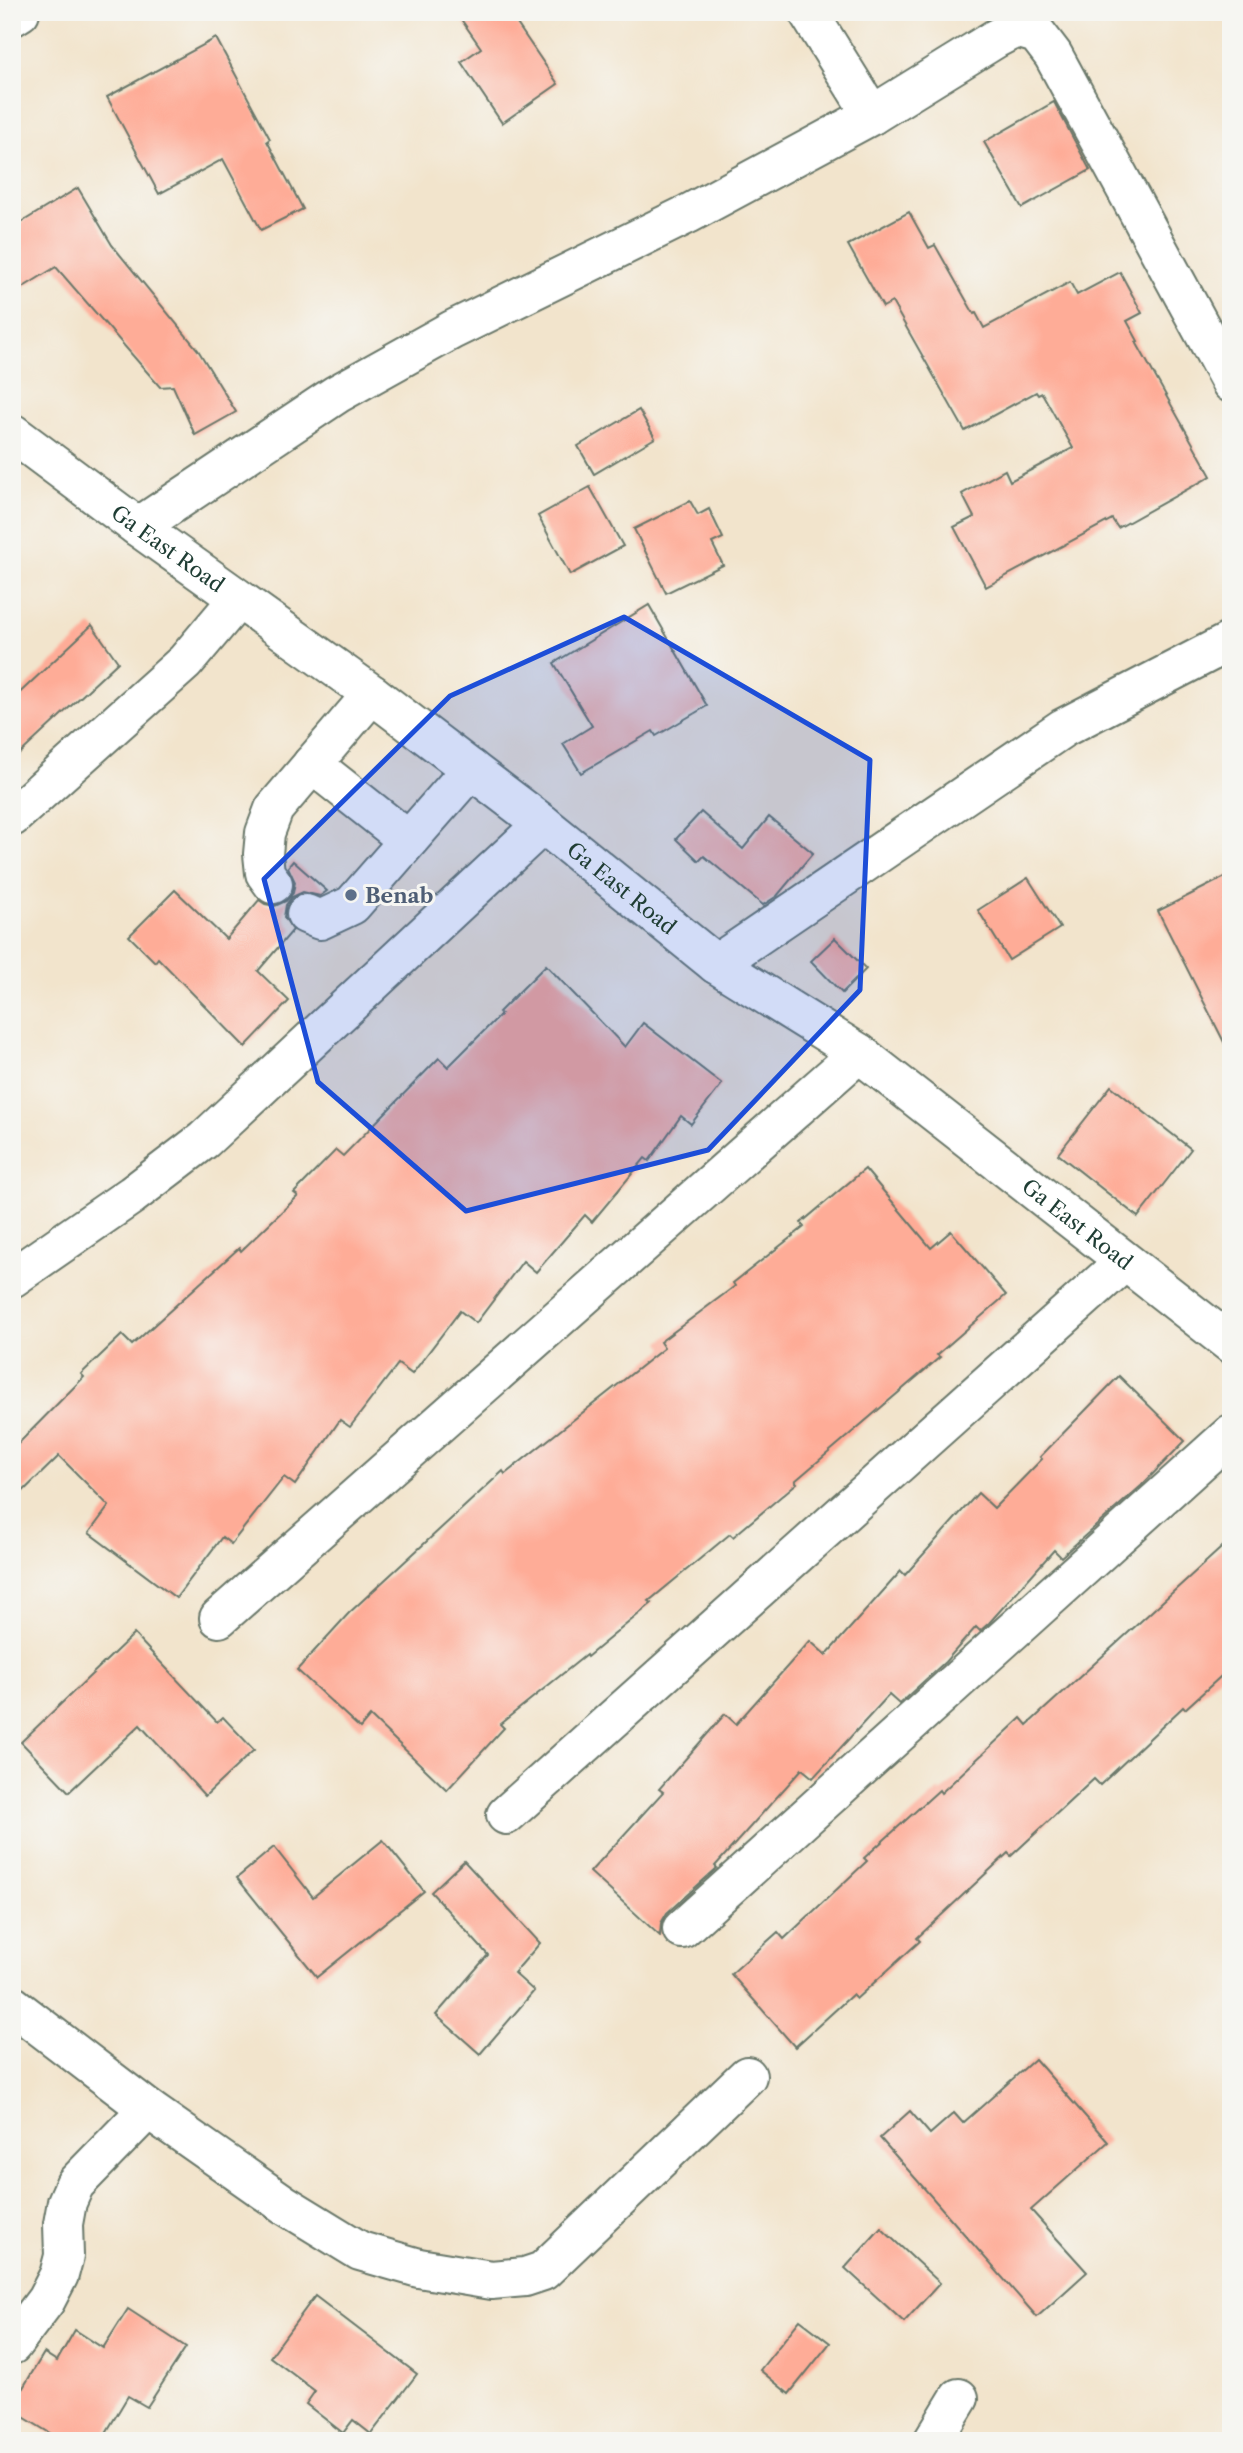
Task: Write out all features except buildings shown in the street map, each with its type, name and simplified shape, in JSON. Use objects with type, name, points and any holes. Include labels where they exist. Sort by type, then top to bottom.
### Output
[{"type":"street","points":[[12,17],[20,12]]},
{"type":"street","points":[[808,12],[872,115]]},
{"type":"street","points":[[138,527],[337,394],[452,330],[688,214],[872,115],[1016,29],[1037,34],[1053,55],[1231,383]]},
{"type":"street","name":"Ga East Road","points":[[12,433],[138,527],[372,694],[543,824],[716,964],[859,1053],[1231,1344]]},
{"type":"street","points":[[12,817],[185,662],[239,599]]},
{"type":"street","points":[[716,964],[1063,727],[1231,641]]},
{"type":"street","points":[[274,884],[265,873],[263,854],[265,833],[274,809],[372,694]]},
{"type":"street","points":[[312,764],[408,840]]},
{"type":"street","points":[[306,914],[320,920],[352,905],[471,769]]},
{"type":"street","points":[[12,1278],[132,1195],[204,1140],[543,824]]},
{"type":"street","points":[[219,1618],[859,1053]]},
{"type":"street","points":[[506,1815],[1124,1262]]},
{"type":"street","points":[[682,1929],[1231,1434]]},
{"type":"street","points":[[12,2005],[148,2109],[285,2205],[360,2250],[419,2268],[491,2280],[525,2277],[543,2271],[747,2076]]},
{"type":"street","points":[[12,2345],[46,2300],[59,2275],[64,2256],[63,2224],[67,2202],[75,2184],[148,2109]]},
{"type":"street","points":[[933,2441],[959,2398]]},
{"type":"highlighted area","points":[[624,617],[870,760],[860,990],[708,1150],[466,1211],[318,1082],[264,879],[450,696]]},
{"type":"place","name":"Benab","points":[[351,895]]}]
